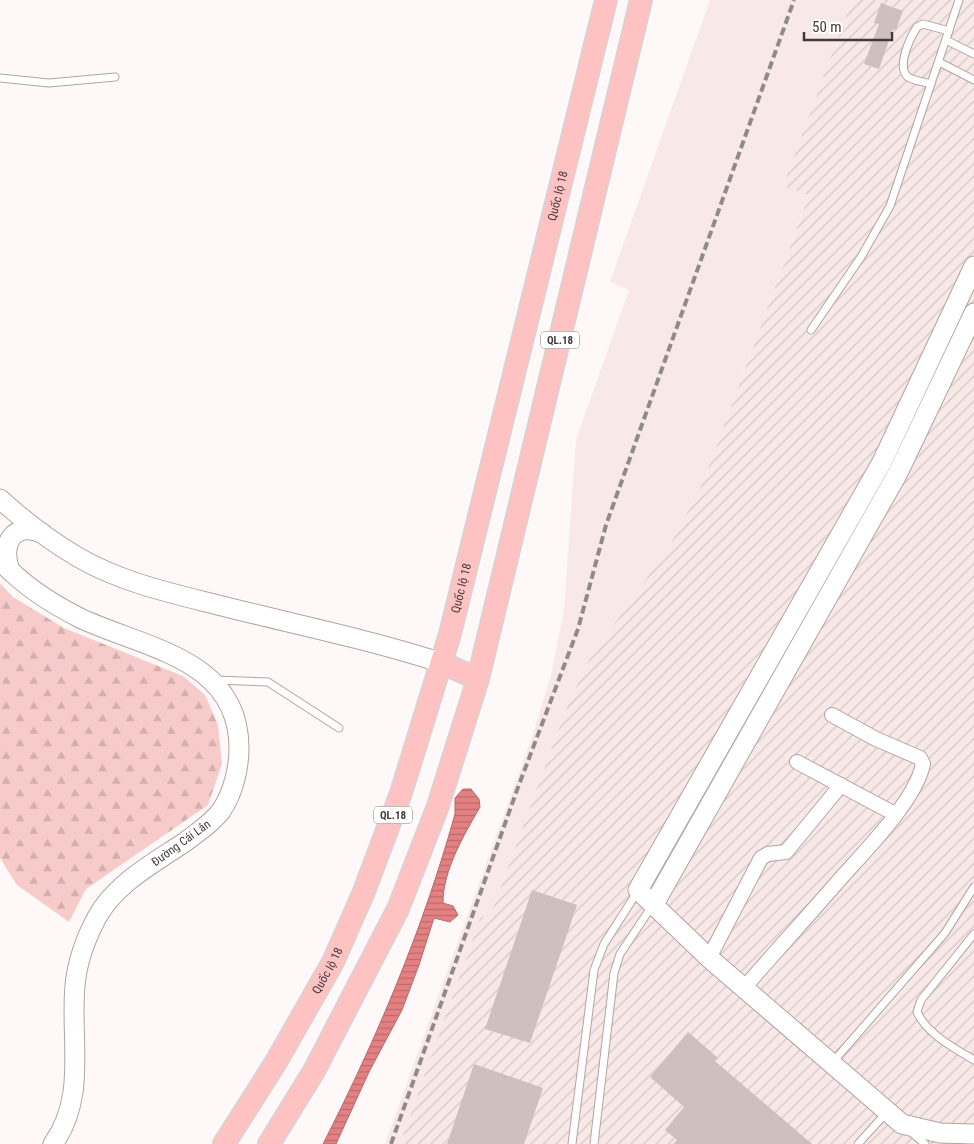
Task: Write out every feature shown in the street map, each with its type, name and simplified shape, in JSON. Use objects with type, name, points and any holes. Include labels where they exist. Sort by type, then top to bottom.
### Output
[{"type":"main road","name":"Quốc lộ 18","points":[[224,1144],[276,1062],[333,962],[363,894],[402,793],[442,663],[606,0]]},
{"type":"main road","name":"QL.18","points":[[269,1144],[314,1071],[398,909],[438,806],[478,679],[641,0]]},
{"type":"main road","points":[[974,266],[882,462],[638,890],[709,958],[902,1124],[940,1133],[974,1134]]},
{"type":"main road","points":[[654,904],[898,473],[974,314]]},
{"type":"main road","points":[[0,499],[44,534],[76,556],[136,583],[401,650],[442,663],[478,679]]},
{"type":"main road","points":[[5,566],[2,558],[4,542],[8,536],[22,529],[29,529],[44,534]]},
{"type":"main road","name":"Đường Cái Lân","points":[[5,566],[51,603],[81,618],[170,653],[193,666],[211,680],[225,696],[234,715],[239,738],[239,764],[234,784],[221,811],[206,828],[136,875],[115,894],[97,916],[86,940],[77,966],[74,988],[75,1080],[73,1098],[68,1116],[53,1144]]},
{"type":"street","points":[[744,988],[895,814],[922,772],[923,764],[920,758],[876,739],[832,715]]},
{"type":"street","points":[[797,762],[895,814]]},
{"type":"street","points":[[709,958],[760,858],[768,854],[786,852],[841,785]]},
{"type":"lane","points":[[812,330],[861,256],[890,206],[959,0]]},
{"type":"lane","points":[[932,84],[909,77],[903,70],[904,62],[917,27],[923,24],[949,31]]},
{"type":"lane","points":[[946,40],[974,54]]},
{"type":"lane","points":[[939,62],[974,80]]},
{"type":"lane","points":[[0,78],[49,84],[115,77]]},
{"type":"lane","points":[[211,680],[268,682],[339,728]]},
{"type":"lane","points":[[832,1063],[945,933],[974,887]]},
{"type":"lane","points":[[572,1144],[594,970],[604,944],[638,890]]},
{"type":"lane","points":[[594,1144],[614,973],[620,954],[654,904]]},
{"type":"lane","points":[[974,934],[921,1000],[917,1012],[921,1021],[934,1033],[974,1060]]},
{"type":"lane","points":[[858,1144],[888,1110]]},
{"type":"lane","points":[[902,1124],[925,1144]]},
{"type":"shaded area","points":[[710,0],[852,0],[783,186],[809,194],[704,480],[670,545],[590,658],[568,704],[489,919],[481,917],[400,1144],[385,1144],[534,731],[552,672],[564,610],[576,440],[629,290],[610,282]]},
{"type":"shaded area","points":[[852,0],[974,0],[974,1144],[400,1144],[481,916],[489,919],[568,704],[590,658],[670,545],[704,480],[809,195],[783,186]]},
{"type":"shaded area","points":[[463,789],[471,789],[479,799],[480,807],[467,829],[450,866],[444,891],[443,903],[453,906],[458,915],[450,922],[434,918],[402,1010],[369,1072],[336,1144],[323,1144],[362,1064],[397,982],[442,857],[455,814],[455,798]]},
{"type":"green space","points":[[0,583],[13,597],[64,628],[183,676],[205,695],[218,725],[222,764],[208,805],[86,889],[69,922],[17,885],[0,858]]},
{"type":"building","points":[[881,3],[903,11],[896,30],[893,29],[879,69],[864,64],[879,24],[874,23]]},
{"type":"building","points":[[532,890],[577,905],[530,1043],[485,1029]]},
{"type":"building","points":[[688,1032],[718,1058],[715,1061],[812,1144],[673,1144],[677,1140],[665,1130],[684,1107],[650,1077]]},
{"type":"building","points":[[474,1064],[543,1088],[524,1144],[447,1144]]},
{"type":"railway","points":[[391,1144],[517,790],[578,629],[606,525],[794,0]]}]
